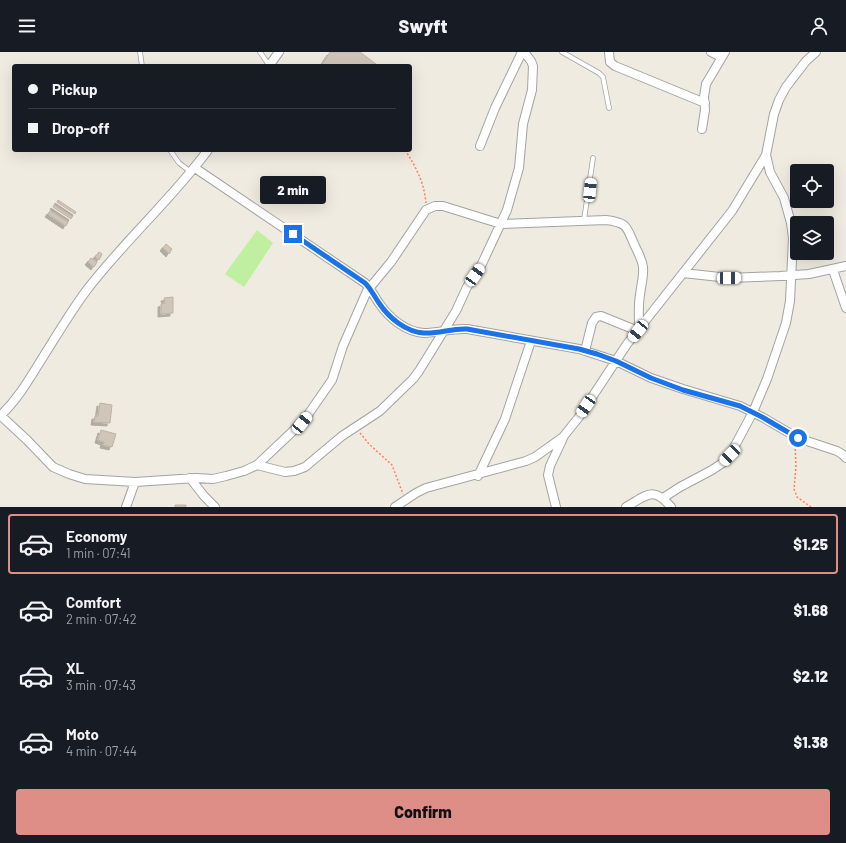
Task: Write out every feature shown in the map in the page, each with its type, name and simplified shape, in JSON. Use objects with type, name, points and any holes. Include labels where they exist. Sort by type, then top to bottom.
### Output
[{"type":"street","points":[[270,64],[279,52]]},
{"type":"street","points":[[257,465],[286,472],[305,467],[342,436],[380,411],[413,379],[444,331],[456,311],[467,287],[480,268],[501,224],[507,210],[518,172],[522,124],[532,94],[533,66],[531,61],[523,52],[495,108],[480,146]]},
{"type":"street","points":[[609,52],[610,62],[615,66],[705,103]]},
{"type":"street","points":[[702,129],[705,110],[706,84],[723,54],[711,52]]},
{"type":"street","points":[[556,507],[548,475],[550,466],[563,437],[579,417],[638,330],[732,210],[766,155],[774,114],[779,100],[790,82],[816,52]]},
{"type":"street","points":[[206,152],[162,206],[136,232],[86,291],[23,388],[11,405],[0,416],[27,440],[46,462],[59,470],[85,479],[135,482],[190,478],[219,478],[244,471],[257,465],[302,423],[332,380],[343,346],[370,288],[391,262],[426,210],[435,206],[443,206],[501,224],[606,220],[618,222],[624,225],[631,234],[634,245],[642,261],[644,274],[639,297],[638,330]]},
{"type":"street","points":[[663,498],[724,462],[730,455],[753,412],[767,379],[786,323],[790,301],[793,251],[791,223],[784,198],[770,172],[766,155]]},
{"type":"street","points":[[193,170],[343,268],[370,288],[384,310],[407,328],[423,333],[434,333],[453,329],[467,329],[585,351],[616,361],[683,390],[740,406],[795,436],[838,451],[846,457]]},
{"type":"street","points":[[683,273],[729,278],[791,276],[833,270],[846,266]]},
{"type":"street","points":[[833,270],[846,308]]},
{"type":"street","points":[[585,351],[592,323],[596,317],[601,316],[638,330]]},
{"type":"street","points":[[478,476],[505,419],[531,341]]},
{"type":"street","points":[[396,507],[426,488],[478,476],[526,462],[563,437]]},
{"type":"street","points":[[190,478],[204,496],[216,507]]},
{"type":"street","points":[[126,507],[135,482]]},
{"type":"street","points":[[626,507],[651,494],[658,495],[663,498],[671,507]]},
{"type":"lane","points":[[140,52],[142,64]]},
{"type":"lane","points":[[260,52],[268,64]]},
{"type":"lane","points":[[562,52],[599,73],[603,77],[609,108]]},
{"type":"lane","points":[[171,152],[179,163],[193,170]]},
{"type":"lane","points":[[584,220],[593,158]]},
{"type":"path","points":[[407,152],[416,167],[422,182],[426,210]]},
{"type":"path","points":[[356,426],[369,444],[392,465],[406,500]]},
{"type":"path","points":[[795,436],[796,466],[794,489],[797,496],[811,507]]},
{"type":"green space","points":[[257,230],[273,243],[244,287],[225,274]]},
{"type":"building","points":[[330,52],[360,52],[376,64],[322,64]]},
{"type":"building","points":[[58,200],[76,212],[75,214],[57,202]]},
{"type":"building","points":[[54,205],[72,217],[71,219],[53,207]]},
{"type":"building","points":[[50,211],[68,222],[66,226],[48,214]]},
{"type":"building","points":[[166,244],[172,249],[169,254],[163,248]]},
{"type":"building","points":[[99,252],[102,254],[99,260],[95,257]]},
{"type":"building","points":[[91,258],[97,262],[94,267],[88,262]]},
{"type":"building","points":[[173,297],[173,313],[161,314],[161,304],[165,303],[164,298]]},
{"type":"building","points":[[100,403],[112,405],[110,423],[94,422],[95,416],[98,416]]},
{"type":"building","points":[[101,430],[116,434],[112,447],[103,445],[104,442],[98,440]]},
{"type":"building","points":[[175,505],[186,505],[186,507],[175,507]]},
{"type":"route","points":[[293,234],[365,283],[370,288],[384,310],[400,324],[413,331],[434,333],[461,328],[579,349],[597,354],[616,361],[651,378],[683,390],[740,406],[798,438]]}]
